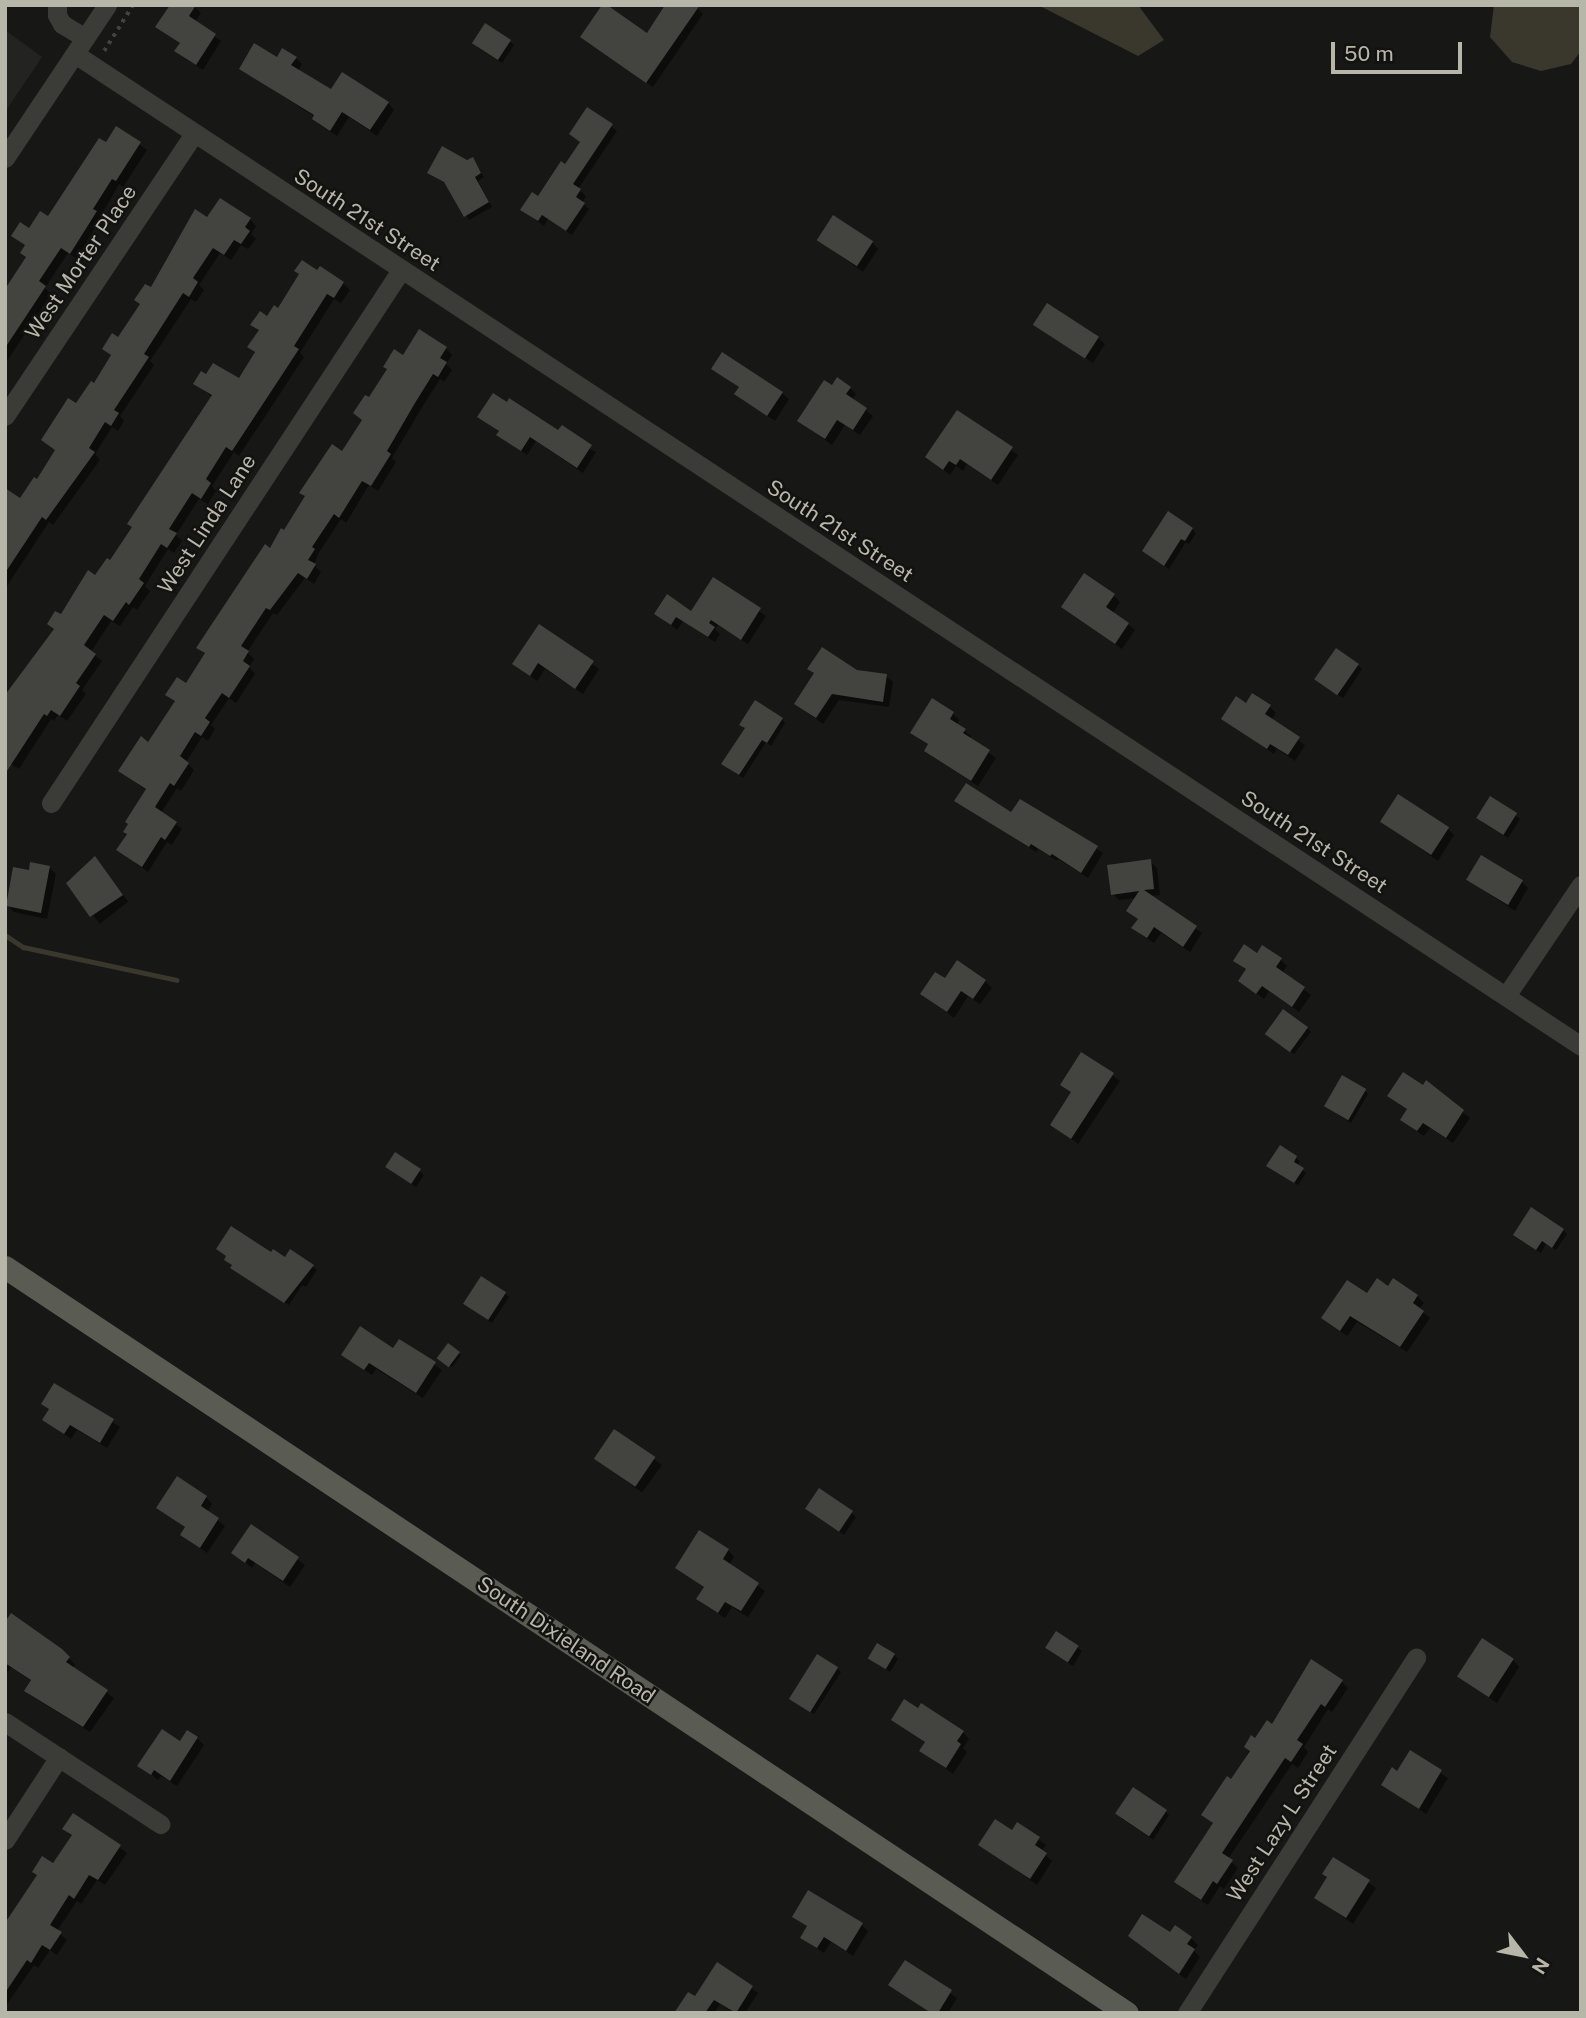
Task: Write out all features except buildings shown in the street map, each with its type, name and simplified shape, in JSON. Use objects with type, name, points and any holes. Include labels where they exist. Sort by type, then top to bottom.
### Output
[{"type":"main road","name":"South Dixieland Road","points":[[5,1268],[1128,2013]]},
{"type":"street","name":"South 21st Street","points":[[57,5],[57,15],[62,24],[94,66],[1581,1046]]},
{"type":"street","points":[[5,158],[107,5]]},
{"type":"street","name":"West Morter Place","points":[[5,416],[194,134]]},
{"type":"street","name":"West Linda Lane","points":[[51,803],[401,270]]},
{"type":"street","points":[[1506,996],[1581,884]]},
{"type":"street","name":"West Lazy L Street","points":[[1187,2013],[1416,1657]]},
{"type":"street","points":[[5,1723],[160,1824]]},
{"type":"street","points":[[5,1840],[59,1757]]},
{"type":"path","points":[[94,66],[132,5]]},
{"type":"shaded area","points":[[1038,5],[1138,5],[1164,40],[1138,56]]},
{"type":"shaded area","points":[[1494,5],[1581,5],[1581,51],[1571,64],[1541,71],[1512,62],[1490,37]]},
{"type":"shaded area","points":[[5,30],[42,57],[5,112]]},
{"type":"waterway","points":[[5,935],[23,947],[177,980]]}]
